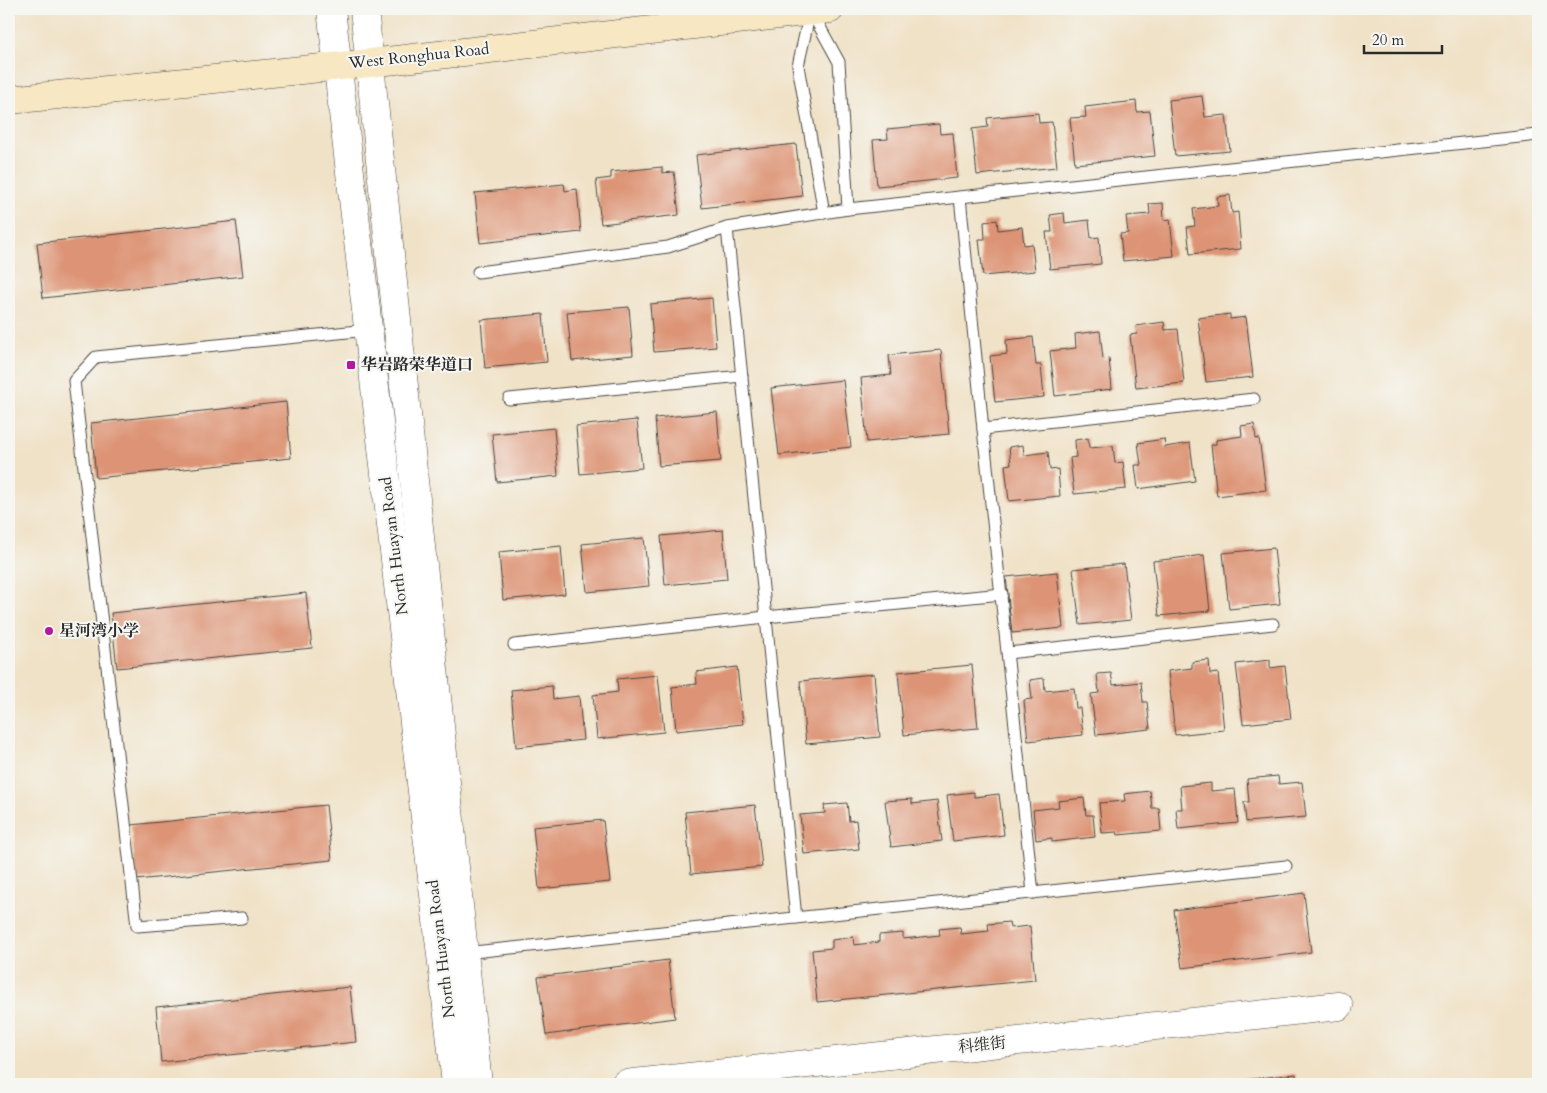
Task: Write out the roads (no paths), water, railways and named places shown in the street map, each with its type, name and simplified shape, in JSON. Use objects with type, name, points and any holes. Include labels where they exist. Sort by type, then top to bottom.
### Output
[{"type":"main road","name":"West Ronghua Road","points":[[9,100],[370,63],[820,10]]},
{"type":"street","name":"North Huayan Road","points":[[331,9],[456,1084]]},
{"type":"street","name":"North Huayan Road","points":[[364,9],[478,1084]]},
{"type":"street","name":"科维街","points":[[625,1084],[1339,1006]]},
{"type":"lane","points":[[820,10],[839,62],[848,208]]},
{"type":"lane","points":[[820,10],[798,66],[824,213]]},
{"type":"lane","points":[[478,272],[668,247],[727,228],[848,208],[1538,135]]},
{"type":"lane","points":[[960,197],[983,429],[1034,893]]},
{"type":"lane","points":[[727,228],[796,918]]},
{"type":"lane","points":[[242,918],[137,926],[74,381],[96,357],[368,330]]},
{"type":"lane","points":[[509,399],[742,376]]},
{"type":"lane","points":[[983,429],[1254,399]]},
{"type":"lane","points":[[514,645],[766,617],[1002,594]]},
{"type":"lane","points":[[1008,654],[1273,624]]},
{"type":"lane","points":[[464,953],[1286,866]]},
{"type":"place","name":"华岩路荣华道口","points":[[351,365]]},
{"type":"place","name":"星河湾小学","points":[[49,631]]}]
